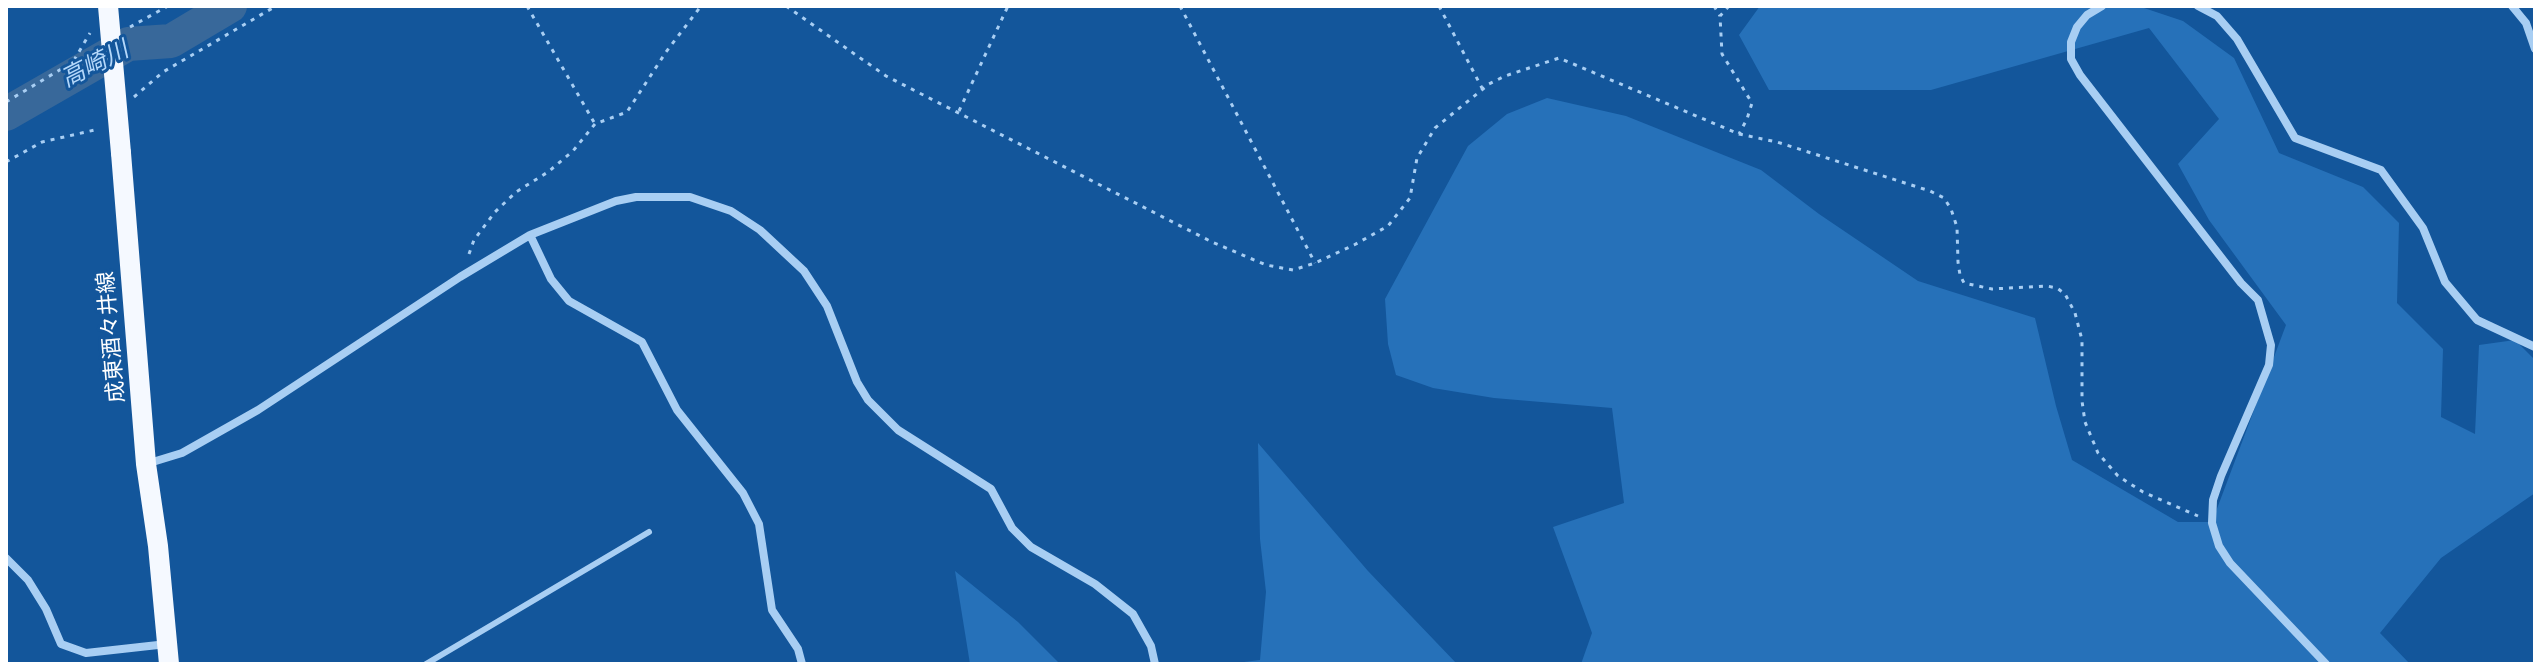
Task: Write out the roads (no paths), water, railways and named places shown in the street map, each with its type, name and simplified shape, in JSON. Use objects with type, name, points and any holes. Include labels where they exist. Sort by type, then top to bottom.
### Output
[{"type":"main road","name":"成東酒々井線","points":[[108,6],[146,464],[158,546],[168,654]]},
{"type":"street","points":[[2102,6],[2087,15],[2077,27],[2071,42],[2071,59],[2108,112],[2241,283],[2258,300],[2271,345],[2269,365],[2213,500],[2212,523],[2219,546],[2230,563],[2326,664]]},
{"type":"street","points":[[2198,6],[2217,16],[2237,39],[2295,138],[2381,170],[2423,228],[2445,282],[2477,320],[2535,347]]},
{"type":"street","points":[[2512,6],[2526,23],[2535,49]]},
{"type":"street","points":[[146,464],[182,453],[258,410],[460,277],[530,235],[616,201],[636,197],[690,197],[731,211],[760,230],[804,271],[827,306],[857,382],[868,400],[898,430],[991,489],[1012,528],[1031,547],[1095,584],[1133,614],[1151,646],[1155,664]]},
{"type":"street","points":[[530,235],[551,279],[569,301],[642,342],[677,410],[743,493],[759,524],[772,610],[798,649],[802,664]]},
{"type":"street","points":[[6,558],[28,580],[46,609],[61,644],[86,653],[168,654]]},
{"type":"lane","points":[[426,664],[649,532]]},
{"type":"waterway","name":"高崎川","points":[[6,114],[128,44],[171,41],[230,6]]}]
